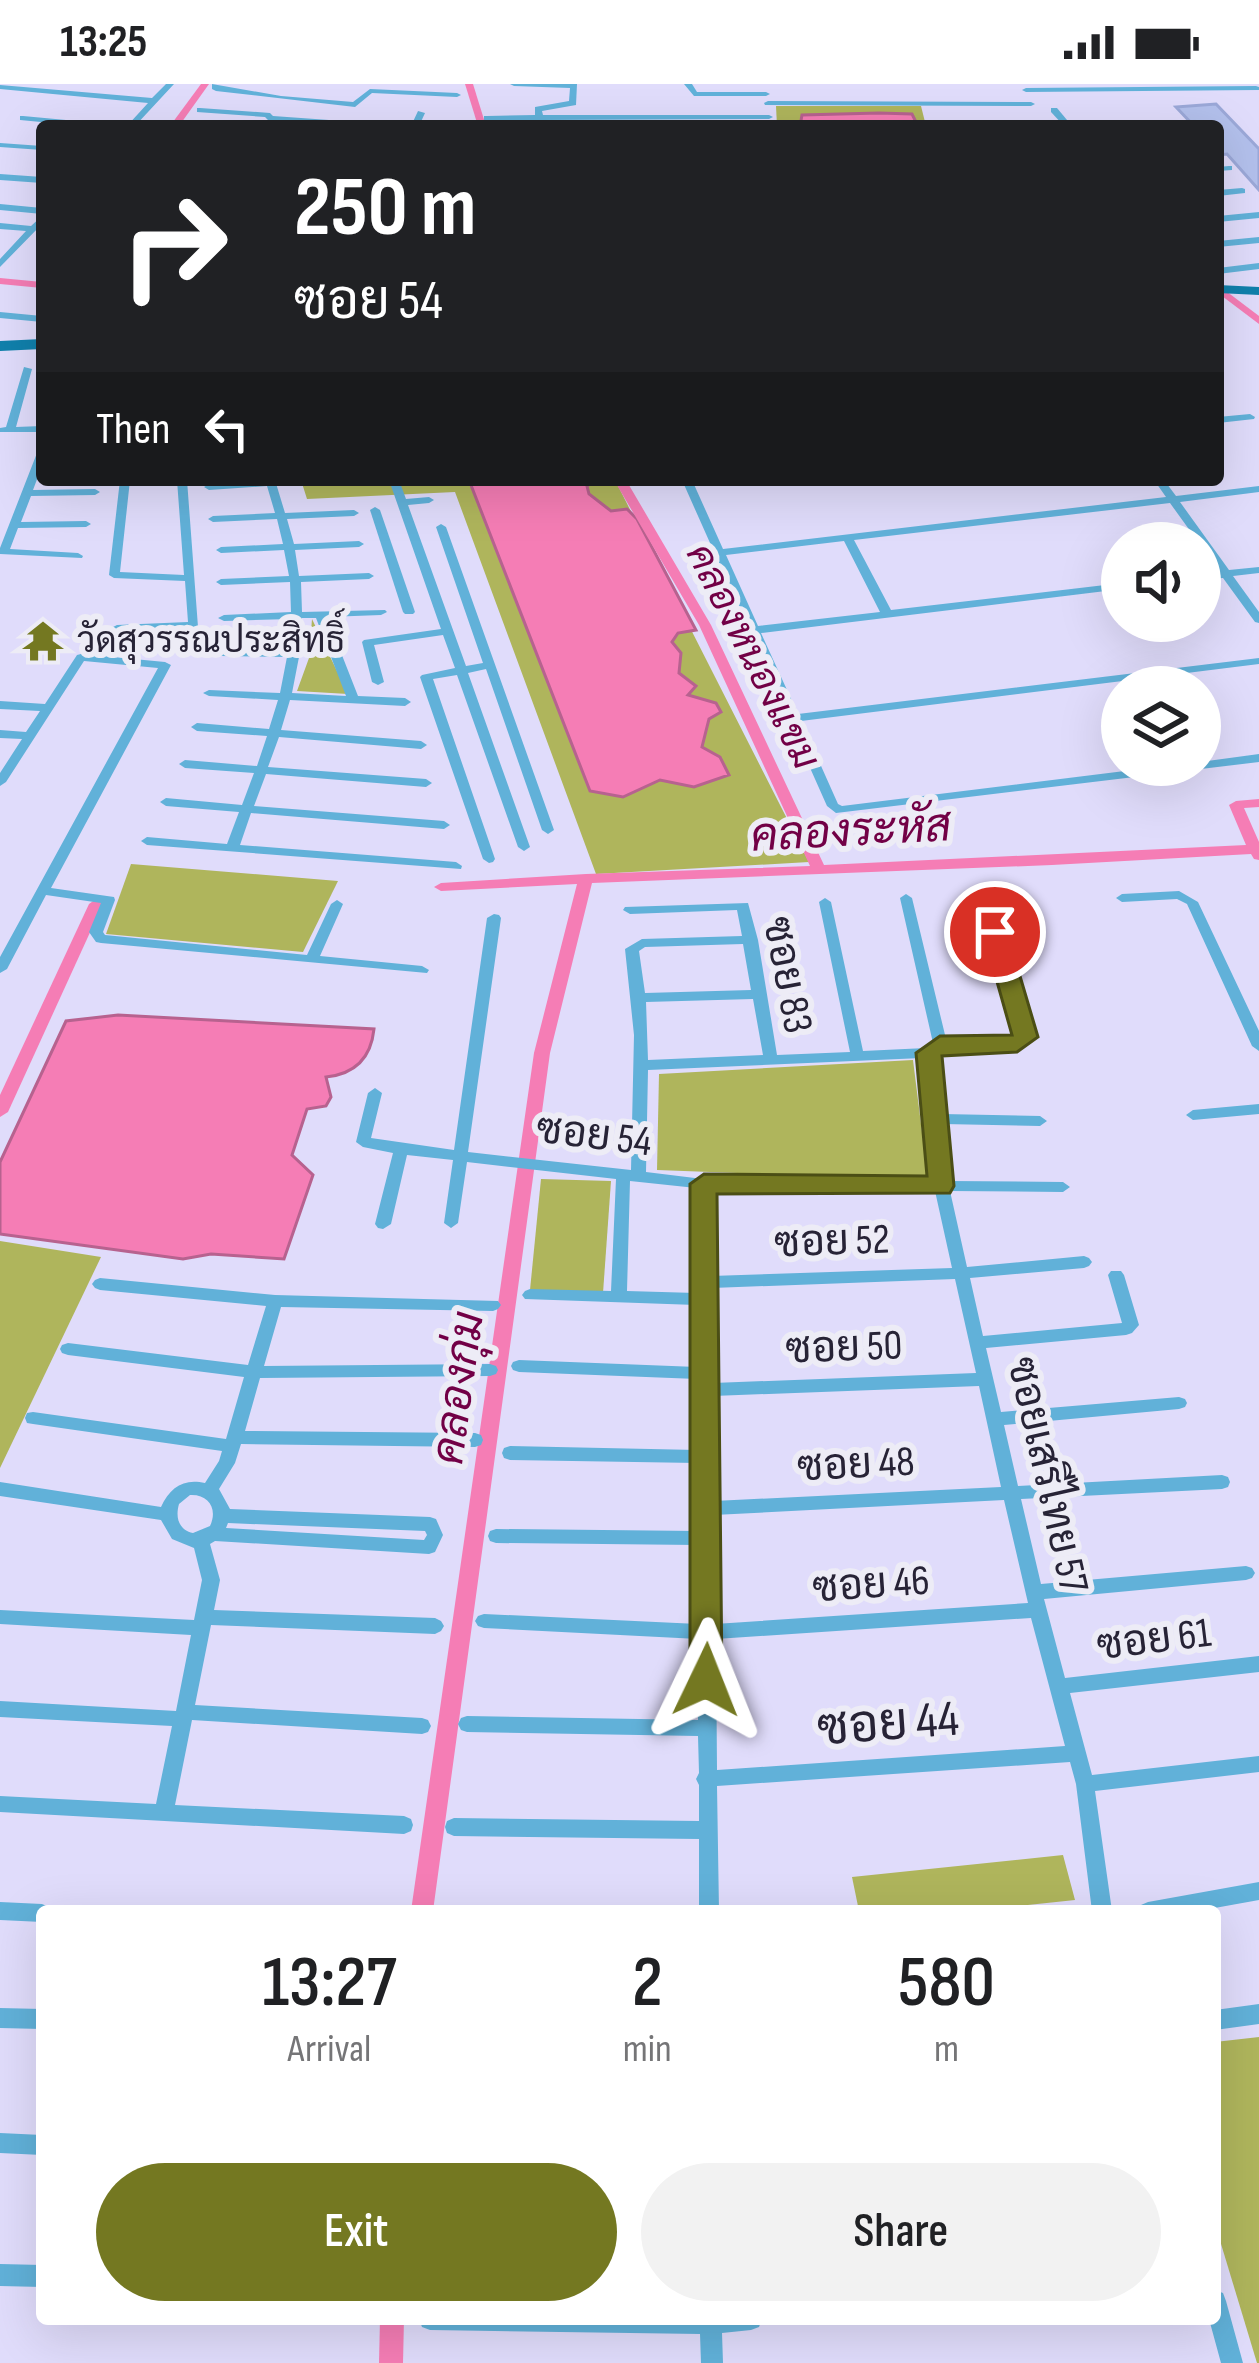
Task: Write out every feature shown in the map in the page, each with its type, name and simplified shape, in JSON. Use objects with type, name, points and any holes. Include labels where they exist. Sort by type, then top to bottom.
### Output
[{"type":"main road","points":[[1224,294],[1259,289]]},
{"type":"main road","points":[[1224,294],[1259,301]]},
{"type":"main road","points":[[0,346],[36,344]]},
{"type":"main road","points":[[0,361],[34,364]]},
{"type":"street","points":[[91,95],[102,84]]},
{"type":"street","points":[[137,120],[170,84]]},
{"type":"street","points":[[216,84],[216,89],[355,105],[367,93],[388,88],[457,95]]},
{"type":"street","points":[[514,84],[574,86],[573,103],[541,106],[540,120]]},
{"type":"street","points":[[688,84],[694,94],[766,94],[813,104],[1031,104]]},
{"type":"street","points":[[810,84],[813,104]]},
{"type":"street","points":[[848,84],[852,104]]},
{"type":"street","points":[[885,84],[888,104]]},
{"type":"street","points":[[923,84],[933,120]]},
{"type":"street","points":[[8,86],[155,100]]},
{"type":"street","points":[[1037,120],[1025,87],[1256,88]]},
{"type":"street","points":[[200,110],[267,120],[280,98]]},
{"type":"street","points":[[1054,110],[1063,120]]},
{"type":"street","points":[[418,120],[421,112]]},
{"type":"street","points":[[23,118],[44,120]]},
{"type":"street","points":[[488,118],[514,120]]},
{"type":"street","points":[[0,145],[36,148]]},
{"type":"street","points":[[0,177],[36,180]]},
{"type":"street","points":[[1224,192],[1242,191]]},
{"type":"street","points":[[0,207],[36,214]]},
{"type":"street","points":[[1224,218],[1259,215]]},
{"type":"street","points":[[2,261],[36,224]]},
{"type":"street","points":[[0,226],[33,229]]},
{"type":"street","points":[[0,240],[21,242]]},
{"type":"street","points":[[1224,243],[1259,240]]},
{"type":"street","points":[[1224,270],[1259,266]]},
{"type":"street","points":[[0,315],[36,318]]},
{"type":"street","points":[[34,364],[5,430],[36,429]]},
{"type":"street","points":[[1224,419],[1250,416]]},
{"type":"street","points":[[36,472],[7,554],[78,556]]},
{"type":"street","points":[[123,486],[114,575],[187,578]]},
{"type":"street","points":[[117,628],[192,627],[182,486]]},
{"type":"street","points":[[209,487],[219,486]]},
{"type":"street","points":[[232,848],[298,654],[293,548],[272,486]]},
{"type":"street","points":[[397,486],[524,847]]},
{"type":"street","points":[[691,486],[718,553],[798,718],[833,806],[840,810],[1259,758]]},
{"type":"street","points":[[1164,486],[1231,573],[1259,620]]},
{"type":"street","points":[[718,553],[1259,489]]},
{"type":"street","points":[[28,493],[95,492]]},
{"type":"street","points":[[404,502],[429,499]]},
{"type":"street","points":[[375,510],[410,612]]},
{"type":"street","points":[[213,519],[354,513]]},
{"type":"street","points":[[15,525],[86,524]]},
{"type":"street","points":[[441,527],[548,830]]},
{"type":"street","points":[[847,536],[887,614]]},
{"type":"street","points":[[391,557],[446,543]]},
{"type":"street","points":[[221,550],[359,544]]},
{"type":"street","points":[[1221,574],[1259,569]]},
{"type":"street","points":[[221,582],[369,576]]},
{"type":"street","points":[[754,631],[1101,589]]},
{"type":"street","points":[[224,618],[381,612]]},
{"type":"street","points":[[321,615],[353,699]]},
{"type":"street","points":[[378,682],[368,642],[474,616]]},
{"type":"street","points":[[221,653],[298,654]]},
{"type":"street","points":[[0,782],[6,765],[81,657],[158,662],[167,669],[0,969]]},
{"type":"street","points":[[798,718],[1259,661]]},
{"type":"street","points":[[489,859],[426,677],[491,665]]},
{"type":"street","points":[[209,693],[405,702]]},
{"type":"street","points":[[0,705],[48,708]]},
{"type":"street","points":[[197,727],[421,745]]},
{"type":"street","points":[[0,734],[30,736]]},
{"type":"street","points":[[185,764],[426,783]]},
{"type":"street","points":[[166,802],[444,825]]},
{"type":"street","points":[[147,842],[456,866]]},
{"type":"street","points":[[45,890],[109,900],[96,932],[101,939],[422,970]]},
{"type":"street","points":[[1122,898],[1179,895],[1192,902],[1259,1046]]},
{"type":"street","points":[[643,1065],[1017,1043],[1025,1037],[985,897]]},
{"type":"street","name":"ซอยเสรีไทย 57","points":[[906,898],[934,1049],[941,1186],[1036,1601],[1084,1784],[1101,1905]]},
{"type":"street","points":[[825,902],[857,1054]]},
{"type":"street","points":[[312,958],[338,904]]},
{"type":"street","name":"ซอย 83","points":[[630,910],[738,905],[746,909],[771,1060]]},
{"type":"street","points":[[452,1223],[494,918]]},
{"type":"street","points":[[620,1298],[643,1065],[635,945],[751,940]]},
{"type":"street","points":[[641,998],[760,994]]},
{"type":"street","points":[[375,1093],[363,1142],[401,1149],[383,1224]]},
{"type":"street","points":[[1192,1115],[1259,1109]]},
{"type":"street","points":[[935,1120],[1040,1121]]},
{"type":"street","name":"ซอย 54","points":[[401,1149],[704,1184],[1063,1186]]},
{"type":"street","points":[[704,1184],[702,1508],[708,1632],[704,1830],[709,1905]]},
{"type":"street","name":"ซอย 52","points":[[530,1295],[620,1298],[1084,1262]]},
{"type":"street","points":[[977,1343],[1126,1329],[1131,1325],[1117,1275]]},
{"type":"street","points":[[100,1284],[275,1301],[493,1305]]},
{"type":"street","points":[[208,1492],[232,1441],[275,1301]]},
{"type":"street","points":[[68,1349],[253,1372],[490,1370]]},
{"type":"street","name":"ซอย 50","points":[[519,1366],[703,1381],[987,1379]]},
{"type":"street","points":[[997,1419],[1180,1402]]},
{"type":"street","points":[[33,1418],[232,1441],[475,1440]]},
{"type":"street","points":[[510,1453],[704,1457]]},
{"type":"street","name":"ซอย 48","points":[[702,1508],[1104,1492],[1222,1482]]},
{"type":"street","points":[[0,1490],[165,1514]]},
{"type":"street","points":[[165,1514],[181,1494],[208,1492],[222,1501],[224,1516]]},
{"type":"street","points":[[165,1514],[174,1534],[204,1536],[429,1547],[434,1535],[430,1524],[224,1516],[204,1536]]},
{"type":"street","points":[[164,1813],[211,1580],[204,1536]]},
{"type":"street","points":[[496,1536],[703,1538]]},
{"type":"street","name":"ซอย 46","points":[[484,1621],[708,1632],[1036,1601],[1246,1573]]},
{"type":"street","points":[[0,1617],[435,1626]]},
{"type":"street","name":"ซอย 61","points":[[1057,1688],[1259,1664]]},
{"type":"street","points":[[0,1709],[422,1726]]},
{"type":"street","points":[[467,1724],[704,1728]]},
{"type":"street","name":"ซอย 44","points":[[705,1779],[1076,1753]]},
{"type":"street","points":[[1084,1784],[1259,1764]]},
{"type":"street","points":[[0,1804],[404,1825]]},
{"type":"street","points":[[454,1827],[704,1830]]},
{"type":"street","points":[[1181,1905],[1259,1891]]},
{"type":"street","points":[[0,1911],[36,1913]]},
{"type":"street","points":[[1221,2019],[1259,2014]]},
{"type":"street","points":[[0,2018],[36,2020]]},
{"type":"street","points":[[0,2143],[36,2145]]},
{"type":"street","points":[[0,2275],[36,2276]]},
{"type":"street","points":[[1221,2324],[1232,2363]]},
{"type":"street","points":[[711,2325],[712,2363]]},
{"type":"green space","points":[[776,106],[921,106],[924,120],[777,120]]},
{"type":"green space","points":[[303,486],[618,486],[809,862],[596,874],[455,492],[307,499]]},
{"type":"green space","points":[[312,619],[348,694],[297,691],[309,658]]},
{"type":"green space","points":[[131,864],[338,881],[303,952],[106,934]]},
{"type":"green space","points":[[913,1060],[928,1180],[657,1170],[659,1074]]},
{"type":"green space","points":[[541,1179],[611,1181],[603,1293],[530,1290]]},
{"type":"green space","points":[[0,1241],[101,1257],[0,1468]]},
{"type":"green space","points":[[1063,1855],[1075,1900],[1028,1905],[858,1905],[852,1877]]},
{"type":"green space","points":[[1259,2037],[1259,2363],[1221,2244],[1221,2041]]},
{"type":"shaded area","points":[[912,114],[915,120],[801,120],[802,115]]},
{"type":"shaded area","points":[[471,486],[587,486],[589,494],[611,511],[627,509],[637,519],[696,630],[678,633],[672,642],[681,653],[679,673],[696,686],[688,695],[716,703],[721,712],[709,719],[702,747],[720,757],[729,775],[694,787],[660,780],[623,797],[590,791]]},
{"type":"shaded area","points":[[118,1015],[374,1029],[360,1063],[326,1077],[331,1097],[326,1106],[307,1109],[292,1155],[313,1175],[284,1259],[211,1254],[183,1259],[0,1234],[0,1162],[66,1021]]},
{"type":"building","points":[[1216,104],[1259,149],[1259,190],[1224,154],[1224,120],[1188,120],[1176,107]]},
{"type":"waterway","points":[[178,120],[205,84]]},
{"type":"waterway","name":"คลองหนองแขม","points":[[469,84],[480,120]]},
{"type":"waterway","points":[[0,281],[36,284]]},
{"type":"waterway","points":[[1224,293],[1259,321]]},
{"type":"waterway","name":"คลองหนองแขม","points":[[624,486],[705,625],[817,866]]},
{"type":"waterway","points":[[1255,849],[1236,805],[1259,803]]},
{"type":"waterway","name":"คลองระหัส","points":[[586,880],[1255,849]]},
{"type":"waterway","name":"คลองระหัส","points":[[1255,849],[1259,856]]},
{"type":"waterway","name":"คลองกุ่ม","points":[[423,1905],[542,1053],[586,880]]},
{"type":"waterway","name":"คลองระหัส","points":[[441,887],[586,880]]},
{"type":"waterway","points":[[0,1112],[96,904]]},
{"type":"waterway","name":"คลองกุ่ม","points":[[391,2363],[392,2325]]},
{"type":"place","name":"วัดสุวรรณประสิทธิ์","points":[[43,641]]},
{"type":"route","points":[[706,1680],[704,1184],[941,1186],[929,1053],[940,1044],[1017,1043],[1025,1037],[995,932]]}]
